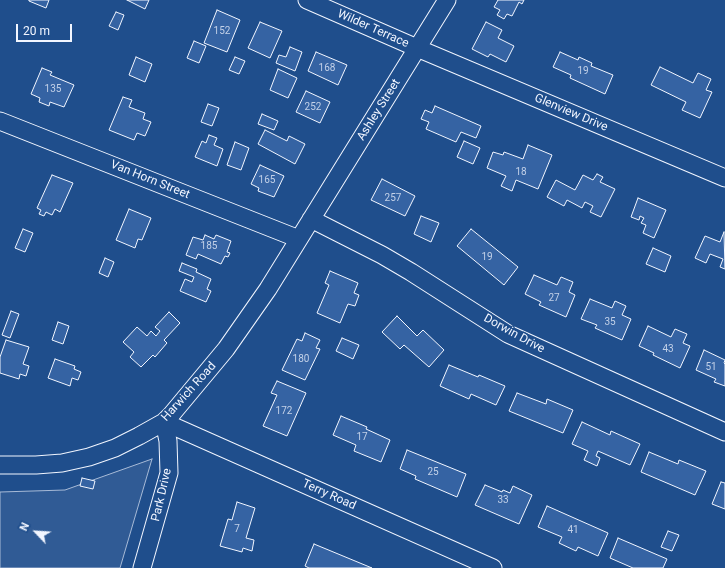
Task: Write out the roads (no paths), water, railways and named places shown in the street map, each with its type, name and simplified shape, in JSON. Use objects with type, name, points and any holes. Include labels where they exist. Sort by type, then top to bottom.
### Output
[{"type":"street","name":"Wilder Terrace","points":[[306,0],[417,48]]},
{"type":"street","name":"Ashley Street","points":[[311,219],[447,0]]},
{"type":"street","name":"Glenview Drive","points":[[417,48],[725,178]]},
{"type":"street","name":"Van Horn Street","points":[[0,121],[299,239]]},
{"type":"street","name":"Harwich Road","points":[[0,464],[36,465],[62,463],[89,457],[115,448],[164,422],[230,344],[268,289],[311,219]]},
{"type":"street","name":"Dorwin Drive","points":[[311,219],[400,265],[508,334],[725,432]]},
{"type":"street","name":"Park Drive","points":[[142,568],[169,473],[168,441],[164,422]]},
{"type":"street","name":"Terry Road","points":[[164,422],[493,568]]}]
